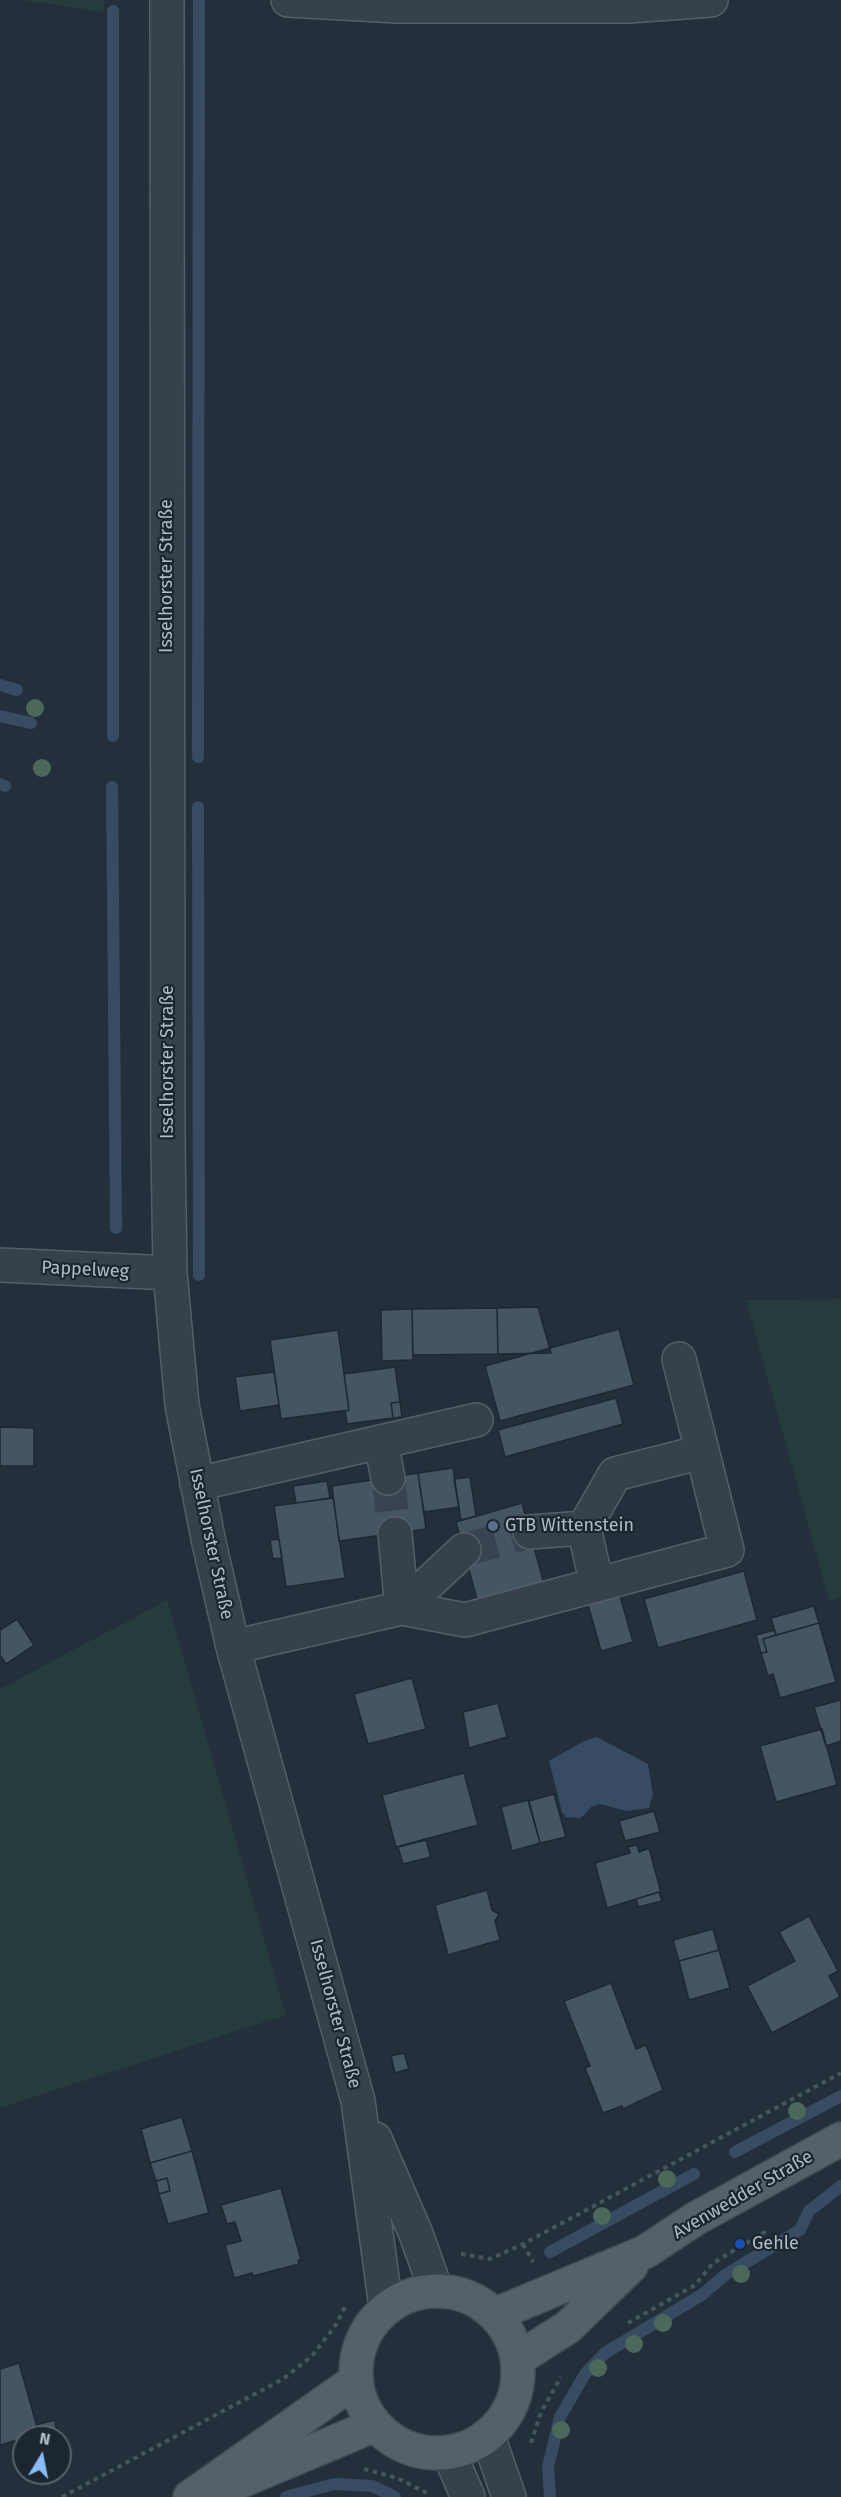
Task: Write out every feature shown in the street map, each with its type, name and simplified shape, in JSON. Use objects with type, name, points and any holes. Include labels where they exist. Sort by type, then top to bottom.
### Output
[{"type":"main road","name":"Avenwedder Straße","points":[[496,2314],[645,2252],[695,2220],[841,2139]]},
{"type":"main road","name":"Avenwedder Straße","points":[[518,2359],[568,2327],[645,2252]]},
{"type":"main road","points":[[436,2290],[468,2296],[496,2314],[510,2335],[518,2359],[517,2388],[507,2415],[488,2436],[470,2446],[449,2452],[422,2452],[396,2443],[375,2425],[362,2404],[355,2381],[357,2353],[368,2328],[386,2307],[410,2295],[436,2290]]},
{"type":"main road","points":[[190,2497],[355,2381]]},
{"type":"main road","points":[[201,2497],[375,2425]]},
{"type":"street","name":"Isselhorster Straße","points":[[167,0],[167,780],[171,1273],[182,1405],[233,1647],[358,2101],[386,2307]]},
{"type":"street","points":[[288,0],[398,6],[617,6],[711,0]]},
{"type":"street","name":"Pappelweg","points":[[0,1265],[171,1273]]},
{"type":"street","points":[[233,1647],[402,1608],[465,1620],[728,1550],[679,1359]]},
{"type":"street","points":[[197,1484],[477,1420]]},
{"type":"street","points":[[381,1442],[388,1478]]},
{"type":"street","points":[[597,1585],[584,1528],[615,1474],[702,1452]]},
{"type":"street","points":[[530,1532],[584,1528]]},
{"type":"street","points":[[395,1533],[402,1608]]},
{"type":"street","points":[[402,1608],[464,1550]]},
{"type":"street","name":"Isselhorster Straße","points":[[358,2101],[416,2234],[436,2290]]},
{"type":"street","points":[[488,2436],[509,2497]]},
{"type":"street","points":[[449,2452],[468,2497]]},
{"type":"path","points":[[456,2251],[466,2256],[490,2259],[841,2073]]},
{"type":"path","points":[[622,2326],[695,2285],[713,2263],[768,2230]]},
{"type":"path","points":[[62,2497],[283,2379],[312,2356],[335,2326],[349,2300]]},
{"type":"path","points":[[530,2452],[541,2412],[567,2368]]},
{"type":"path","points":[[361,2468],[397,2478],[432,2497]]},
{"type":"green space","points":[[21,0],[104,0],[104,12]]},
{"type":"green space","points":[[841,1299],[841,1597],[829,1601],[746,1300]]},
{"type":"green space","points":[[167,1600],[286,2015],[0,2108],[0,1689]]},
{"type":"water","points":[[597,1737],[648,1764],[653,1795],[649,1808],[626,1811],[600,1804],[591,1807],[579,1818],[566,1817],[562,1812],[549,1761],[584,1741]]},
{"type":"building","points":[[538,1307],[551,1353],[498,1354],[497,1308]]},
{"type":"building","points":[[497,1308],[498,1354],[413,1355],[412,1309]]},
{"type":"building","points":[[412,1309],[413,1360],[382,1361],[381,1310]]},
{"type":"building","points":[[619,1329],[634,1385],[500,1421],[485,1366]]},
{"type":"building","points":[[338,1330],[349,1410],[281,1419],[270,1340]]},
{"type":"building","points":[[395,1367],[400,1402],[391,1403],[393,1418],[347,1424],[345,1411],[349,1410],[344,1374]]},
{"type":"building","points":[[274,1372],[279,1405],[240,1411],[235,1377]]},
{"type":"building","points":[[616,1398],[623,1424],[505,1457],[498,1430]]},
{"type":"building","points":[[400,1402],[402,1417],[393,1418],[391,1403]]},
{"type":"building","points":[[0,1427],[34,1428],[34,1466],[0,1466]]},
{"type":"building","points":[[453,1468],[459,1507],[424,1512],[418,1473]]},
{"type":"building","points":[[418,1473],[426,1529],[339,1541],[332,1486]]},
{"type":"building","points":[[470,1477],[476,1516],[461,1520],[454,1479]]},
{"type":"building","points":[[327,1481],[330,1498],[296,1503],[293,1486]]},
{"type":"building","points":[[333,1498],[345,1578],[286,1587],[274,1506]]},
{"type":"building","points":[[522,1503],[544,1584],[478,1603],[456,1522]]},
{"type":"building","points":[[279,1539],[282,1558],[273,1559],[270,1540]]},
{"type":"building","points":[[744,1571],[757,1620],[658,1648],[644,1599]]},
{"type":"building","points":[[619,1592],[633,1642],[601,1651],[587,1601]]},
{"type":"building","points":[[814,1606],[819,1623],[776,1635],[771,1618]]},
{"type":"building","points":[[17,1619],[34,1645],[6,1664],[0,1655],[0,1630]]},
{"type":"building","points":[[819,1623],[836,1682],[780,1698],[773,1674],[768,1676],[761,1653],[767,1652],[763,1639]]},
{"type":"building","points":[[775,1630],[776,1635],[763,1639],[767,1652],[761,1653],[756,1635]]},
{"type":"building","points":[[412,1678],[426,1729],[368,1744],[354,1694]]},
{"type":"building","points":[[841,1700],[841,1741],[826,1746],[814,1707]]},
{"type":"building","points":[[498,1703],[507,1737],[469,1748],[463,1712]]},
{"type":"building","points":[[822,1729],[837,1785],[776,1802],[760,1746]]},
{"type":"building","points":[[464,1773],[478,1825],[396,1847],[382,1795]]},
{"type":"building","points":[[554,1794],[566,1837],[540,1843],[529,1801]]},
{"type":"building","points":[[528,1800],[540,1843],[512,1851],[501,1807]]},
{"type":"building","points":[[654,1811],[660,1832],[625,1841],[619,1821]]},
{"type":"building","points":[[426,1840],[431,1857],[403,1864],[398,1847]]},
{"type":"building","points":[[637,1845],[639,1852],[649,1848],[663,1900],[659,1892],[607,1908],[595,1863],[630,1853],[628,1847]]},
{"type":"building","points":[[487,1890],[492,1910],[499,1914],[495,1921],[500,1940],[448,1955],[435,1905]]},
{"type":"building","points":[[659,1892],[662,1901],[638,1907],[636,1899]]},
{"type":"building","points":[[809,1916],[838,1971],[829,1976],[840,1997],[772,2033],[747,1986],[795,1961],[779,1932]]},
{"type":"building","points":[[713,1929],[719,1950],[679,1961],[673,1940]]},
{"type":"building","points":[[719,1950],[730,1988],[689,2000],[679,1961]]},
{"type":"building","points":[[611,1983],[636,2049],[646,2045],[663,2090],[623,2109],[622,2106],[603,2113],[585,2068],[590,2066],[564,2001]]},
{"type":"building","points":[[404,2053],[409,2069],[395,2073],[391,2056]]},
{"type":"building","points":[[182,2117],[192,2151],[150,2163],[141,2129]]},
{"type":"building","points":[[192,2151],[209,2213],[168,2224],[159,2194],[170,2191],[167,2178],[156,2181],[150,2163]]},
{"type":"building","points":[[167,2178],[170,2191],[159,2194],[156,2181]]},
{"type":"building","points":[[281,2188],[301,2260],[298,2260],[299,2264],[253,2276],[252,2273],[234,2278],[225,2245],[241,2241],[235,2222],[227,2224],[221,2205]]},
{"type":"building","points":[[19,2363],[36,2425],[12,2425],[12,2442],[0,2445],[0,2369]]},
{"type":"building","points":[[55,2420],[56,2425],[36,2425]]},
{"type":"waterway","points":[[198,757],[199,0]]},
{"type":"waterway","points":[[113,11],[113,736]]},
{"type":"waterway","points":[[0,685],[17,690]]},
{"type":"waterway","points":[[0,716],[31,723]]},
{"type":"waterway","points":[[0,784],[5,786]]},
{"type":"waterway","points":[[112,787],[116,1228]]},
{"type":"waterway","points":[[198,807],[199,1275]]},
{"type":"waterway","points":[[735,2152],[841,2096]]},
{"type":"waterway","points":[[550,2252],[694,2174]]},
{"type":"waterway","points":[[550,2497],[548,2467],[560,2417],[585,2374],[605,2353],[703,2294],[725,2275],[800,2230],[809,2211],[841,2186]]},
{"type":"waterway","points":[[286,2497],[334,2484],[372,2486],[395,2497]]},
{"type":"tunnel","points":[[388,1478],[395,1534]]},
{"type":"tunnel","points":[[464,1550],[530,1532]]},
{"type":"place","name":"GTB Wittenstein","points":[[493,1526]]},
{"type":"place","name":"Gehle","points":[[740,2244]]}]
